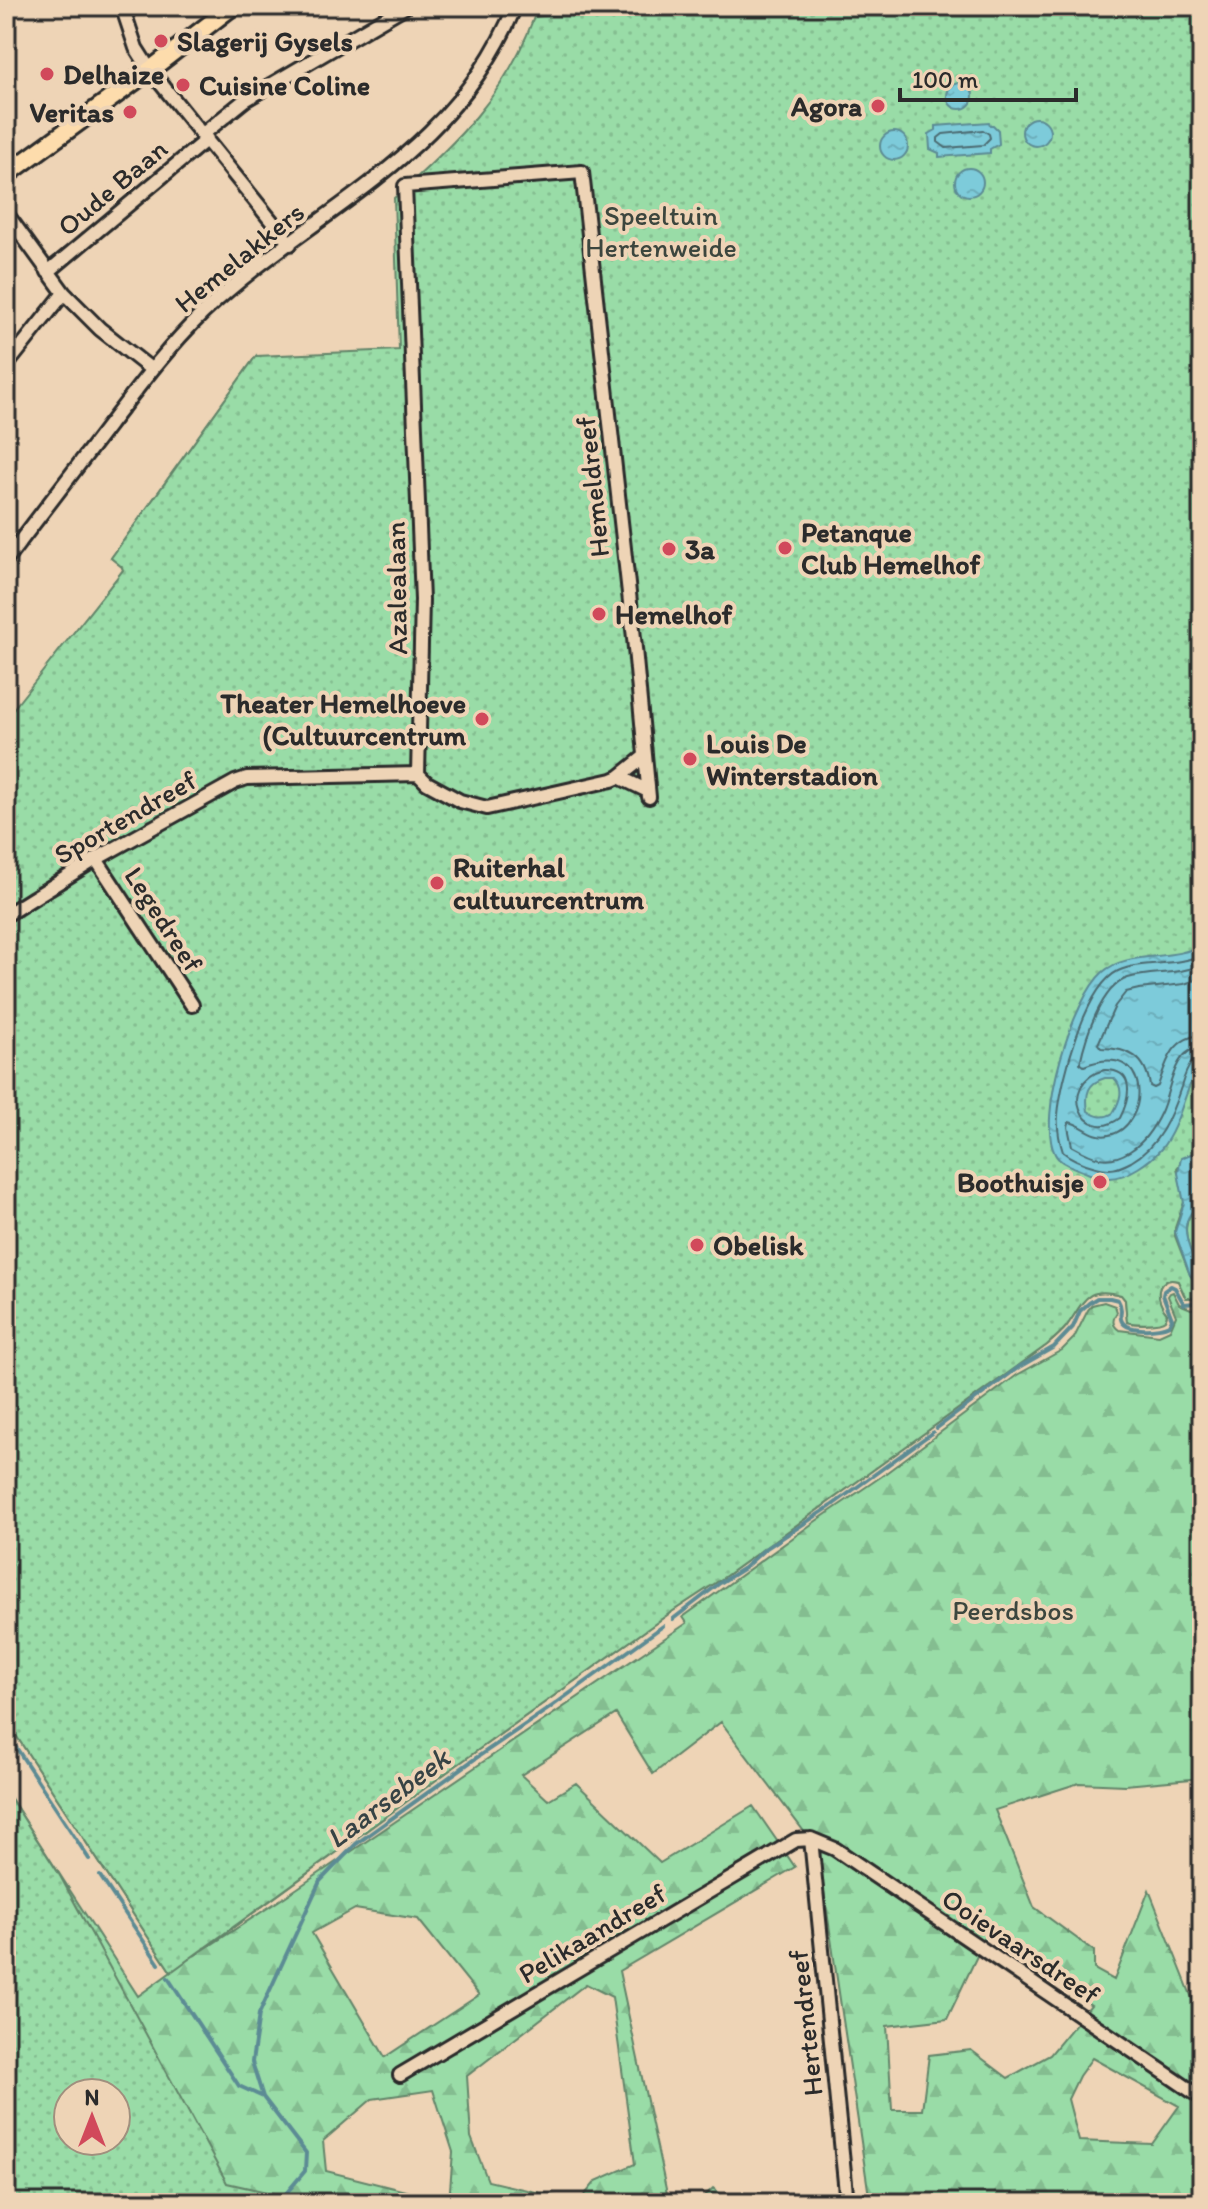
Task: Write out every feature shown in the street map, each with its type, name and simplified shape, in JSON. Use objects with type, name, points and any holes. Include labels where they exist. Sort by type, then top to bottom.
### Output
[{"type":"main road","points":[[6,175],[233,6]]},
{"type":"street","points":[[122,6],[136,48],[150,70],[290,244]]},
{"type":"street","name":"Oude Baan","points":[[48,272],[245,100],[406,6]]},
{"type":"street","name":"Hemelakkers","points":[[6,560],[152,370],[205,312],[390,168],[436,127],[463,96],[488,58],[515,6]]},
{"type":"street","points":[[390,168],[405,186]]},
{"type":"street","name":"Hemeldreef","points":[[405,186],[582,172],[634,638],[648,794],[619,777]]},
{"type":"street","name":"Azalealaan","points":[[405,186],[422,600],[418,774]]},
{"type":"street","name":"Oude Baan","points":[[6,213],[64,293],[100,329],[152,370]]},
{"type":"street","points":[[6,366],[64,293]]},
{"type":"street","points":[[418,774],[427,783],[460,801],[487,808],[619,777],[644,757]]},
{"type":"street","name":"Sportendreef","points":[[6,915],[96,859],[235,782],[247,778],[418,774]]},
{"type":"street","name":"Legedreef","points":[[96,859],[192,1005]]},
{"type":"street","name":"Pelikaandreef","points":[[400,2075],[796,1840],[811,1839]]},
{"type":"street","name":"Ooievaarsdreef","points":[[811,1839],[835,1849],[1202,2098]]},
{"type":"street","name":"Hertendreef","points":[[811,1839],[847,2203]]},
{"type":"green space","name":"Speeltuin Hertenweide","points":[[586,6],[1202,6],[1202,1133],[1196,1152],[1187,1156],[1177,1168],[1185,1199],[1175,1228],[1175,1236],[1190,1275],[1200,1291],[1193,1298],[1186,1298],[1178,1281],[1164,1282],[1159,1296],[1167,1314],[1165,1320],[1140,1324],[1127,1322],[1125,1300],[1121,1295],[1109,1292],[1093,1294],[1047,1345],[171,1972],[6,1720],[6,718],[123,570],[111,558],[256,356],[399,350],[394,198],[458,138],[476,116],[509,71],[534,17],[586,11]]},
{"type":"green space","name":"Peerdsbos","points":[[256,356],[259,385],[1169,1172],[1202,1133],[1184,1206],[1175,1228],[1193,1298],[1184,1295],[1178,1281],[1164,1282],[1159,1296],[1166,1318],[1142,1324],[1127,1322],[1125,1300],[1121,1295],[1109,1292],[1093,1294],[1047,1345],[194,1956],[687,1623],[683,1617],[882,1476],[1017,1375],[1062,1350],[1074,1338],[1092,1305],[1104,1302],[1115,1306],[1114,1322],[1119,1330],[1159,1335],[1170,1330],[1176,1316],[1168,1296],[1173,1292],[1179,1304],[1191,1309],[1202,1307],[1202,1778],[1125,1785],[1079,1783],[995,1810],[1034,1907],[1094,1951],[1094,1969],[1114,1980],[1149,1890],[1194,2003],[1202,2000],[1202,2203],[870,2203],[818,1850],[721,1722],[653,1774],[616,1714],[521,1775],[548,1800],[576,1783],[660,1863],[753,1806],[795,1867],[619,1971],[669,2203],[6,2203],[6,1791],[138,1996],[171,1972],[6,1720],[6,719],[123,570],[111,558]],"holes":[[[355,1909],[418,1919],[479,1995],[385,2057],[312,1933]],[[987,1935],[1091,2005],[1050,2055],[1008,2078],[971,2050],[929,2055],[922,2110],[892,2110],[887,2026],[947,2019]],[[586,1984],[612,1997],[635,2164],[596,2181],[579,2202],[488,2181],[471,2137],[467,2076]],[[1092,2058],[1179,2106],[1152,2144],[1079,2141],[1068,2099]],[[433,2090],[453,2152],[449,2202],[326,2171],[323,2141],[372,2099]]]},
{"type":"green space","points":[[1202,1203],[1202,1274],[1190,1250],[1186,1228],[1190,1215]]},
{"type":"green space","points":[[6,1791],[59,1874],[227,2183],[315,2203],[6,2203]]},
{"type":"green space","points":[[713,2188],[731,2203],[697,2203]]},
{"type":"water","points":[[960,83],[969,87],[973,96],[969,105],[960,109],[951,105],[947,96],[951,87]]},
{"type":"water","points":[[1036,118],[1046,122],[1050,132],[1046,142],[1036,146],[1026,142],[1022,132],[1026,122]]},
{"type":"water","points":[[989,122],[998,130],[999,144],[990,149],[990,153],[939,157],[939,153],[930,149],[929,134],[936,130],[936,126]]},
{"type":"water","points":[[894,132],[904,136],[908,146],[904,156],[894,160],[884,156],[880,146],[884,136]]},
{"type":"water","points":[[969,168],[979,172],[983,182],[979,192],[969,196],[959,192],[955,182],[959,172]]},
{"type":"water","points":[[1202,945],[1202,1061],[1168,1139],[1157,1154],[1145,1163],[1117,1177],[1096,1176],[1064,1163],[1055,1154],[1050,1137],[1050,1114],[1061,1059],[1080,1006],[1103,972],[1113,965]],"holes":[[[1114,1078],[1119,1086],[1118,1104],[1107,1116],[1094,1115],[1088,1111],[1087,1099],[1091,1086],[1099,1080]]]},
{"type":"water","points":[[1202,1133],[1202,1203],[1190,1214],[1186,1227],[1190,1249],[1202,1274],[1202,1307],[1195,1309],[1193,1298],[1200,1287],[1190,1275],[1175,1232],[1184,1203],[1178,1173],[1181,1158],[1196,1152]]},
{"type":"waterway","name":"Laarsebeek","points":[[937,1428],[1019,1367],[1054,1347],[1073,1327],[1080,1311],[1097,1298],[1118,1300],[1124,1323],[1143,1329],[1169,1325],[1172,1319],[1163,1295],[1171,1286],[1184,1304],[1196,1303],[1202,1297]]},
{"type":"waterway","name":"Laarsebeek","points":[[673,1619],[744,1568],[765,1549],[831,1506],[933,1432]]},
{"type":"waterway","name":"Laarsebeek","points":[[278,2203],[305,2171],[306,2153],[263,2097],[252,2062],[259,2014],[320,1881],[356,1844],[663,1626]]},
{"type":"waterway","points":[[6,1732],[89,1859]]},
{"type":"waterway","points":[[100,1876],[159,1964]]},
{"type":"waterway","points":[[168,1978],[239,2086],[261,2096]]},
{"type":"place","name":"Slagerij Gysels","points":[[161,41]]},
{"type":"place","name":"Delhaize","points":[[47,74]]},
{"type":"place","name":"Cuisine Coline","points":[[183,85]]},
{"type":"place","name":"Agora","points":[[878,106]]},
{"type":"place","name":"Veritas","points":[[130,112]]},
{"type":"place","name":"Petanque Club Hemelhof","points":[[785,548]]},
{"type":"place","name":"3a","points":[[669,549]]},
{"type":"place","name":"Hemelhof","points":[[599,614]]},
{"type":"place","name":"Theater Hemelhoeve (Cultuurcentrum","points":[[482,719]]},
{"type":"place","name":"Louis De Winterstadion","points":[[690,759]]},
{"type":"place","name":"Ruiterhal cultuurcentrum","points":[[437,883]]},
{"type":"place","name":"Boothuisje","points":[[1100,1182]]},
{"type":"place","name":"Obelisk","points":[[697,1245]]}]
